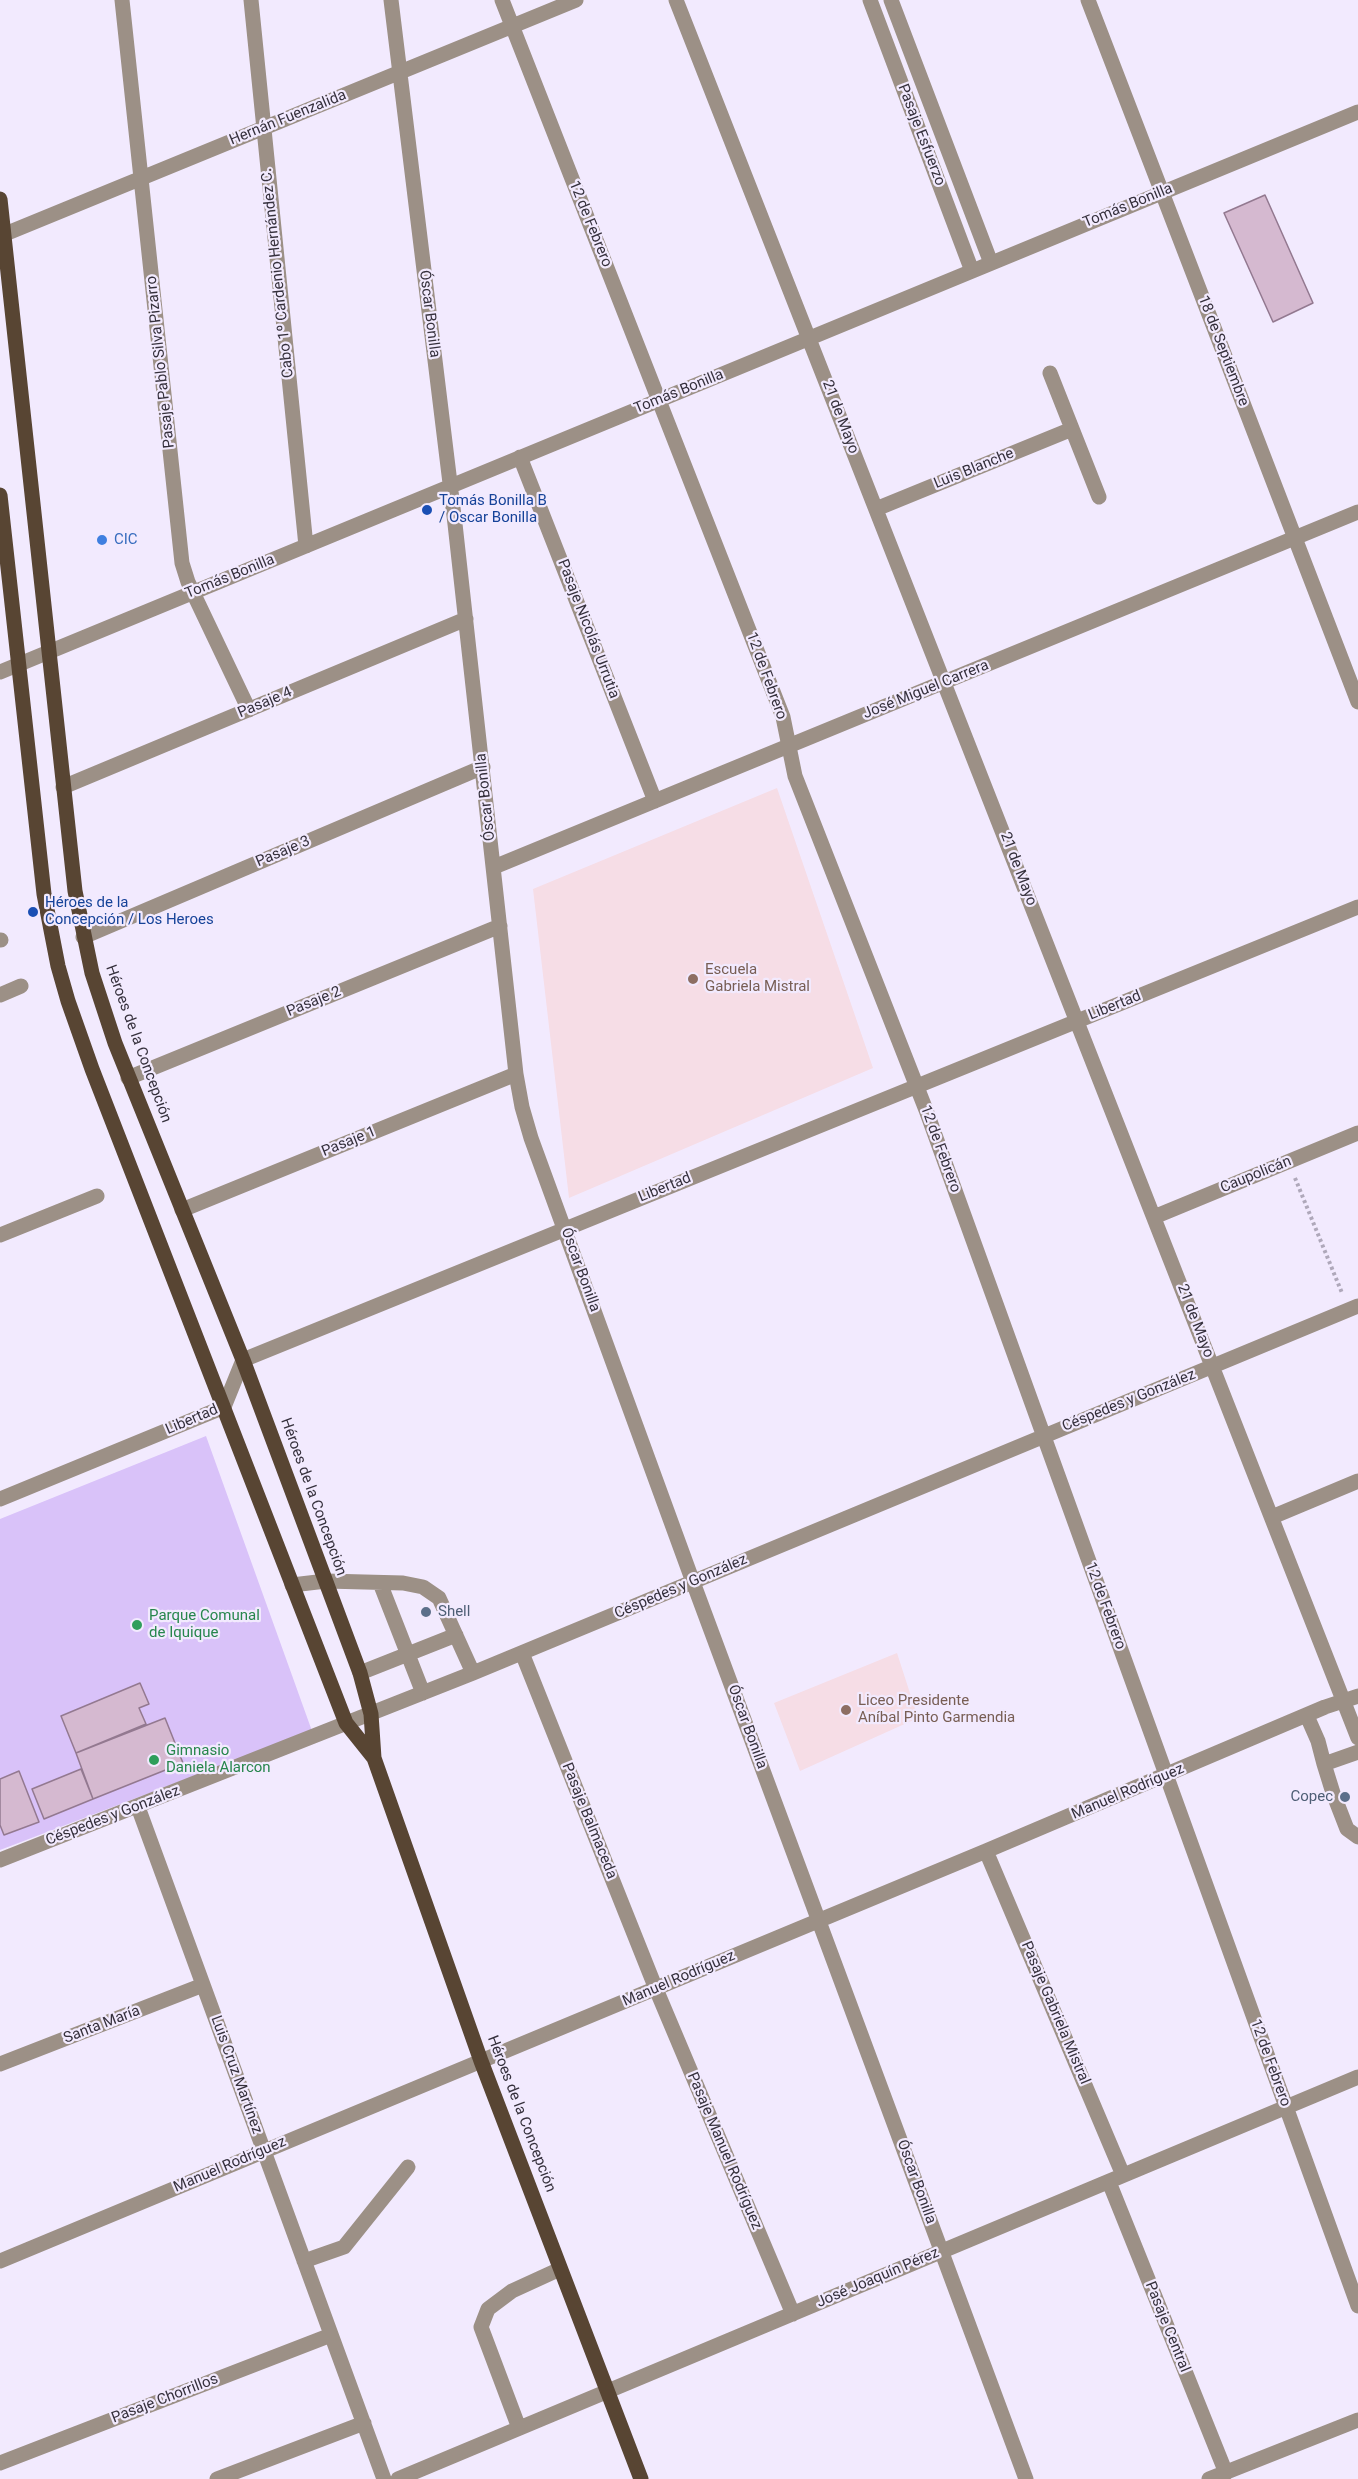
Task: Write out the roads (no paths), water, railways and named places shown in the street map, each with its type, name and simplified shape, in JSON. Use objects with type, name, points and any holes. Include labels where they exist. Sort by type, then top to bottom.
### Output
[{"type":"main road","name":"Héroes de la Concepción","points":[[0,199],[2,235],[75,891],[83,937],[102,1008],[128,1078],[243,1360],[360,1673],[371,1714],[374,1758],[481,2061],[641,2479]]},
{"type":"main road","name":"Héroes de la Concepción","points":[[0,495],[44,894],[64,989],[92,1069],[346,1723],[374,1758]]},
{"type":"street","name":"Pasaje Pablo Silva Pizarro","points":[[123,0],[182,563],[192,592],[249,710]]},
{"type":"street","name":"Cabo 1º Cardenio Hernández C.","points":[[251,0],[306,546]]},
{"type":"street","name":"Óscar Bonilla","points":[[391,0],[398,73],[451,486],[516,1074],[531,1138],[1026,2479]]},
{"type":"street","name":"12 de Febrero","points":[[502,0],[783,717],[795,776],[917,1085],[1358,2306]]},
{"type":"street","name":"Hernán Fuenzalida","points":[[2,235],[576,0]]},
{"type":"street","name":"21 de Mayo","points":[[676,0],[1272,1517],[1351,1699],[1358,1738]]},
{"type":"street","name":"Pasaje Esfuerzo","points":[[870,0],[972,271]]},
{"type":"street","name":"Pasaje Esfuerzo","points":[[891,0],[991,263]]},
{"type":"street","name":"18 de Septiembre","points":[[1088,0],[1358,702]]},
{"type":"street","name":"Tomás Bonilla","points":[[0,672],[1358,112]]},
{"type":"street","points":[[1050,373],[1099,497]]},
{"type":"street","name":"Luis Blanche","points":[[876,508],[1072,429]]},
{"type":"street","name":"Pasaje Nicolás Urrutia","points":[[520,457],[655,801]]},
{"type":"street","name":"José Miguel Carrera","points":[[494,867],[1358,512]]},
{"type":"street","name":"Pasaje 4","points":[[63,787],[466,619]]},
{"type":"street","name":"Pasaje 3","points":[[83,937],[483,767]]},
{"type":"street","name":"Libertad","points":[[0,1499],[224,1407],[243,1360],[1358,907]]},
{"type":"street","name":"Pasaje 2","points":[[128,1078],[500,926]]},
{"type":"street","points":[[0,995],[21,986]]},
{"type":"street","name":"Pasaje 1","points":[[182,1210],[516,1074]]},
{"type":"street","name":"Caupolicán","points":[[1154,1217],[1358,1132]]},
{"type":"street","points":[[0,1235],[97,1196]]},
{"type":"street","name":"Céspedes y González","points":[[0,1860],[473,1673],[1358,1306]]},
{"type":"street","points":[[1272,1517],[1358,1481]]},
{"type":"street","points":[[292,1585],[326,1581],[416,1584],[439,1598],[473,1673]]},
{"type":"street","points":[[380,1583],[406,1655],[423,1693]]},
{"type":"street","points":[[360,1673],[456,1635]]},
{"type":"street","name":"Pasaje Balmaceda","points":[[522,1653],[656,1989]]},
{"type":"street","name":"Manuel Rodríguez","points":[[0,2261],[1351,1699]]},
{"type":"street","points":[[1307,1716],[1318,1741],[1333,1793],[1347,1829],[1358,1838]]},
{"type":"street","points":[[1324,1764],[1358,1752]]},
{"type":"street","name":"Luis Cruz Martínez","points":[[138,1807],[384,2479]]},
{"type":"street","name":"Pasaje Gabriela Mistral","points":[[986,1851],[1124,2175]]},
{"type":"street","name":"Santa María","points":[[0,2062],[203,1985]]},
{"type":"street","name":"Pasaje Manuel Rodríguez","points":[[656,1989],[793,2314]]},
{"type":"street","name":"José Joaquín Pérez","points":[[398,2479],[1358,2077]]},
{"type":"street","points":[[304,2261],[344,2247],[408,2167]]},
{"type":"street","name":"Pasaje Central","points":[[1108,2181],[1226,2472]]},
{"type":"street","points":[[519,2428],[481,2327],[488,2308],[512,2291],[560,2269]]},
{"type":"street","name":"Pasaje Chorrillos","points":[[0,2463],[331,2335]]},
{"type":"street","points":[[1209,2479],[1358,2420]]},
{"type":"street","points":[[217,2479],[364,2423]]},
{"type":"place","name":"Tomás Bonilla B / Oscar Bonilla","points":[[427,510]]},
{"type":"place","name":"CIC","points":[[102,540]]},
{"type":"place","name":"Héroes de la Concepción / Los Heroes","points":[[33,912]]},
{"type":"place","name":"Escuela Gabriela Mistral","points":[[693,979]]},
{"type":"place","name":"Shell","points":[[426,1612]]},
{"type":"place","name":"Parque Comunal de Iquique","points":[[137,1625]]},
{"type":"place","name":"Liceo Presidente Aníbal Pinto Garmendia","points":[[846,1710]]},
{"type":"place","name":"Gimnasio Daniela Alarcon","points":[[154,1760]]},
{"type":"place","name":"Copec","points":[[1345,1797]]}]
